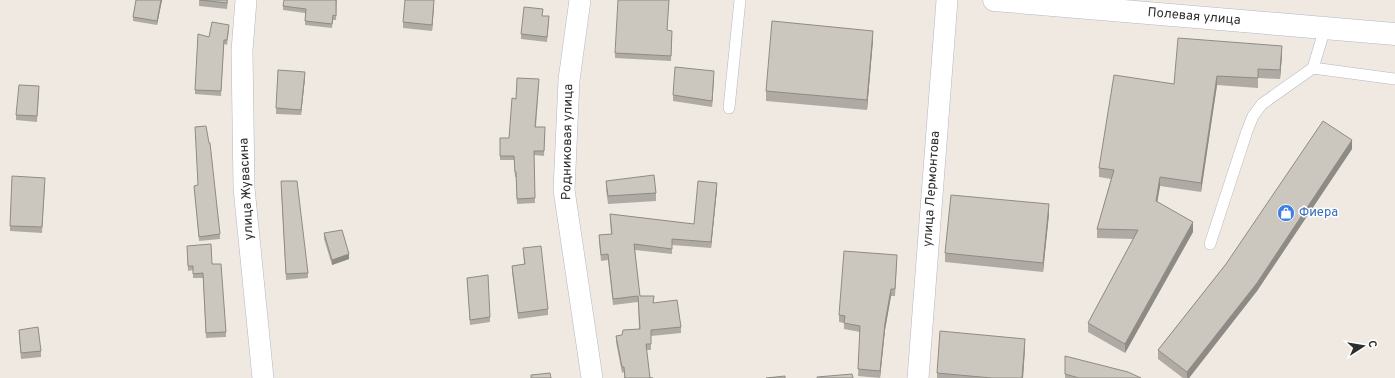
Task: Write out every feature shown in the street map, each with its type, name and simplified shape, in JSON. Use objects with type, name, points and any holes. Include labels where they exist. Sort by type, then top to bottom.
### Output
[{"type":"street","name":"улица Жувасина","points":[[246,0],[242,51],[244,188],[263,378]]},
{"type":"street","name":"Родниковая улица","points":[[580,0],[569,80],[564,190],[592,378]]},
{"type":"street","name":"улица Лермонтова","points":[[918,378],[947,0]]},
{"type":"street","name":"Полевая улица","points":[[994,0],[1109,5],[1395,34]]},
{"type":"lane","points":[[729,108],[740,0]]},
{"type":"lane","points":[[1210,244],[1253,116],[1262,104],[1313,68],[1325,28]]},
{"type":"lane","points":[[1313,68],[1395,79]]},
{"type":"building","points":[[136,0],[161,0],[157,21],[133,17]]},
{"type":"building","points":[[200,0],[227,0],[227,3]]},
{"type":"building","points":[[284,0],[336,0],[336,16],[333,15],[332,24],[305,21],[306,9],[283,6]]},
{"type":"building","points":[[405,0],[434,0],[432,25],[403,22]]},
{"type":"building","points":[[618,0],[669,0],[667,30],[672,31],[671,56],[615,53]]},
{"type":"building","points":[[524,7],[543,9],[542,16],[549,16],[547,37],[521,34]]},
{"type":"building","points":[[772,21],[873,31],[867,100],[766,91]]},
{"type":"building","points":[[212,22],[229,25],[227,40],[224,40],[221,91],[195,90],[198,34],[209,37]]},
{"type":"building","points":[[1178,38],[1282,46],[1280,70],[1258,69],[1258,78],[1217,76],[1201,183],[1160,177],[1156,201],[1193,222],[1125,344],[1088,323],[1138,230],[1097,229],[1114,170],[1099,168],[1114,75],[1174,84]]},
{"type":"building","points":[[675,67],[714,71],[712,101],[673,95]]},
{"type":"building","points":[[278,70],[305,72],[301,110],[276,108]]},
{"type":"building","points":[[517,78],[539,79],[535,127],[545,127],[544,151],[534,151],[535,198],[517,199],[514,156],[500,156],[500,138],[509,138],[512,98],[516,99]]},
{"type":"building","points":[[19,85],[39,86],[37,116],[16,115]]},
{"type":"building","points":[[1323,121],[1352,140],[1257,283],[1187,372],[1158,350],[1226,264]]},
{"type":"building","points":[[206,126],[210,143],[220,234],[199,237],[194,186],[198,185],[195,127]]},
{"type":"building","points":[[654,175],[656,193],[608,196],[606,181]]},
{"type":"building","points":[[12,176],[45,178],[42,227],[10,226]]},
{"type":"building","points":[[281,181],[297,181],[308,273],[286,274]]},
{"type":"building","points":[[698,181],[717,183],[711,242],[672,239],[672,249],[634,244],[640,296],[654,296],[653,303],[677,300],[681,327],[651,330],[651,344],[646,344],[650,378],[625,378],[624,367],[622,367],[616,336],[622,335],[623,330],[640,329],[638,296],[613,299],[608,254],[601,255],[599,235],[612,234],[610,214],[694,224]]},
{"type":"building","points":[[951,195],[1049,204],[1043,263],[945,253]]},
{"type":"building","points":[[342,230],[349,254],[332,260],[324,233]]},
{"type":"building","points":[[211,244],[212,264],[221,264],[226,332],[206,333],[203,273],[193,274],[193,266],[188,266],[187,246]]},
{"type":"building","points":[[541,246],[548,309],[518,313],[512,266],[525,264],[523,248]]},
{"type":"building","points":[[844,251],[897,255],[895,289],[891,289],[885,323],[880,371],[858,369],[860,326],[844,323],[845,316],[839,315]]},
{"type":"building","points":[[488,275],[490,317],[470,320],[467,278]]},
{"type":"building","points":[[38,327],[41,351],[21,353],[19,330]]},
{"type":"building","points":[[940,331],[1025,339],[1022,378],[992,378],[937,373]]},
{"type":"building","points":[[1065,356],[1128,372],[1141,378],[1079,378],[1065,374]]},
{"type":"building","points":[[550,373],[551,378],[531,378],[531,375]]},
{"type":"building","points":[[852,374],[853,378],[817,378],[817,377]]},
{"type":"building","points":[[785,376],[785,378],[766,378]]},
{"type":"place","name":"Фиера","points":[[1286,213]]}]
